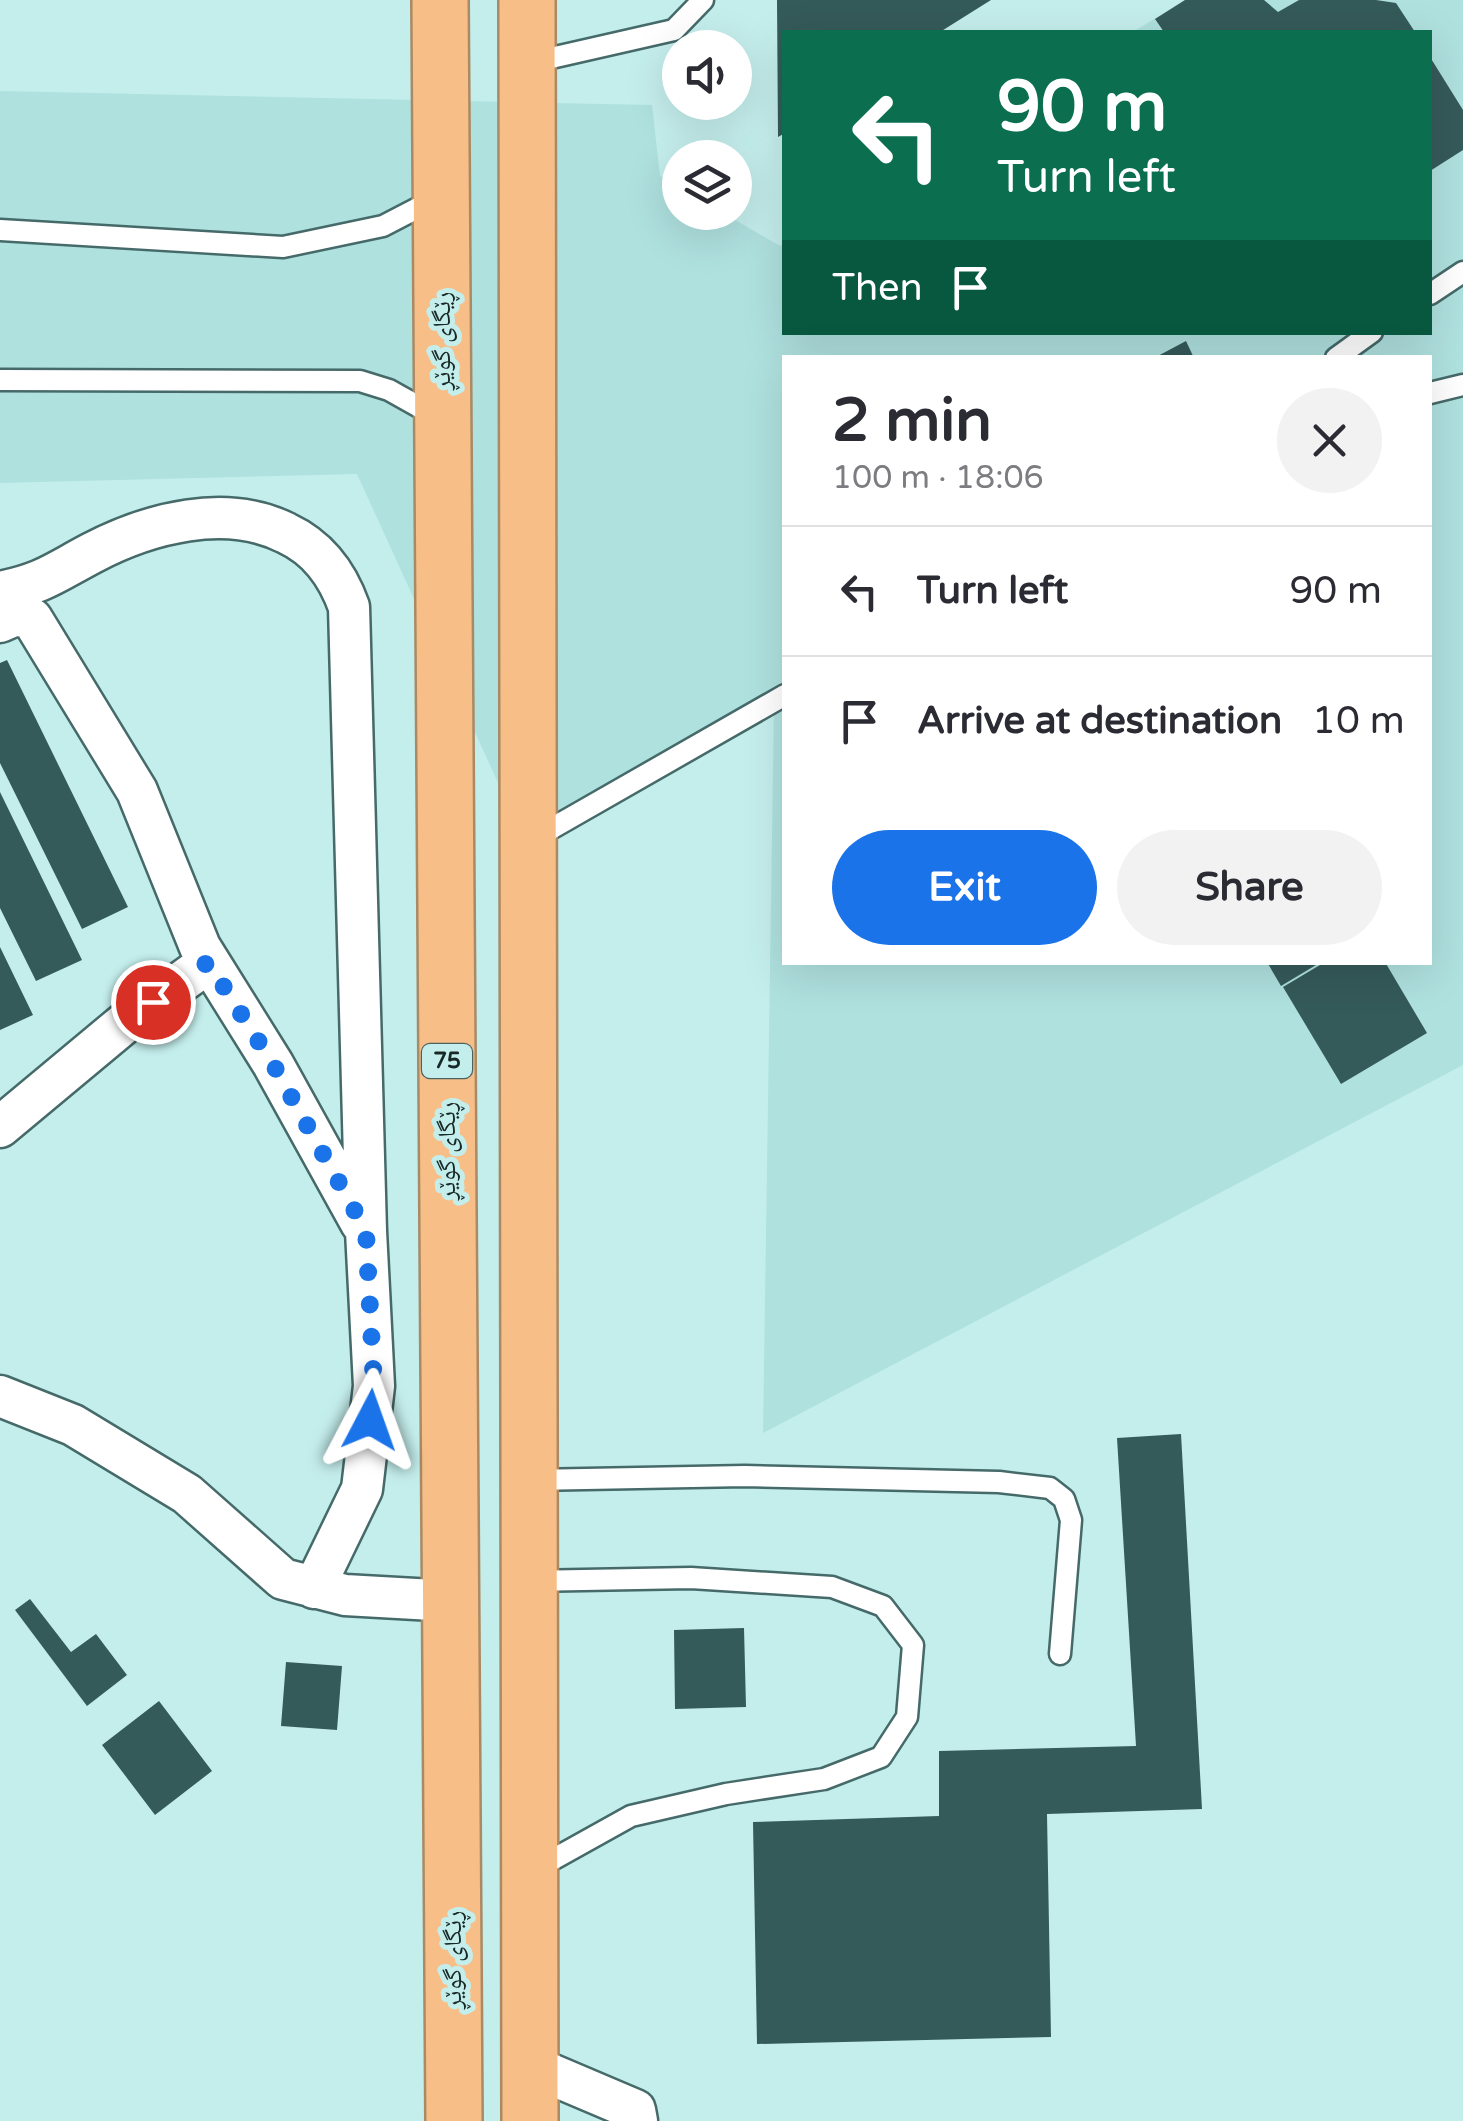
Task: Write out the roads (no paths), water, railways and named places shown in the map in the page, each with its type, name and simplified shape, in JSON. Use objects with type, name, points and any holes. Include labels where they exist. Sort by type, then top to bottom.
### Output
[{"type":"highway","name":"ڕێگای گوێڕ","points":[[440,0],[454,2121]]},
{"type":"highway","points":[[527,0],[526,1480],[530,2121]]},
{"type":"street","points":[[0,592],[41,584],[94,552],[153,530],[198,519],[242,517],[304,542],[340,580],[349,607],[366,1231],[374,1386],[362,1489],[314,1588]]},
{"type":"street","points":[[0,622],[16,615],[32,619],[137,792],[208,962],[273,1064],[366,1231]]},
{"type":"street","points":[[0,1127],[126,1022],[208,962]]},
{"type":"street","points":[[0,1396],[73,1425],[188,1494],[283,1579],[344,1595],[450,1601]]},
{"type":"street","points":[[530,2065],[635,2110],[637,2121]]},
{"type":"lane","points":[[527,64],[674,30],[703,0]]},
{"type":"lane","points":[[0,230],[284,247],[383,226],[441,196]]},
{"type":"lane","points":[[1432,293],[1463,272]]},
{"type":"lane","points":[[1340,355],[1368,335]]},
{"type":"lane","points":[[0,380],[360,381],[389,390],[443,420]]},
{"type":"lane","points":[[1432,393],[1463,385]]},
{"type":"lane","points":[[526,844],[782,697]]},
{"type":"lane","points":[[526,1480],[745,1476],[999,1482],[1050,1488],[1064,1500],[1071,1520],[1060,1654]]},
{"type":"lane","points":[[528,1581],[691,1578],[832,1586],[883,1606],[913,1645],[907,1717],[881,1757],[824,1780],[726,1794],[631,1816],[528,1873]]}]
